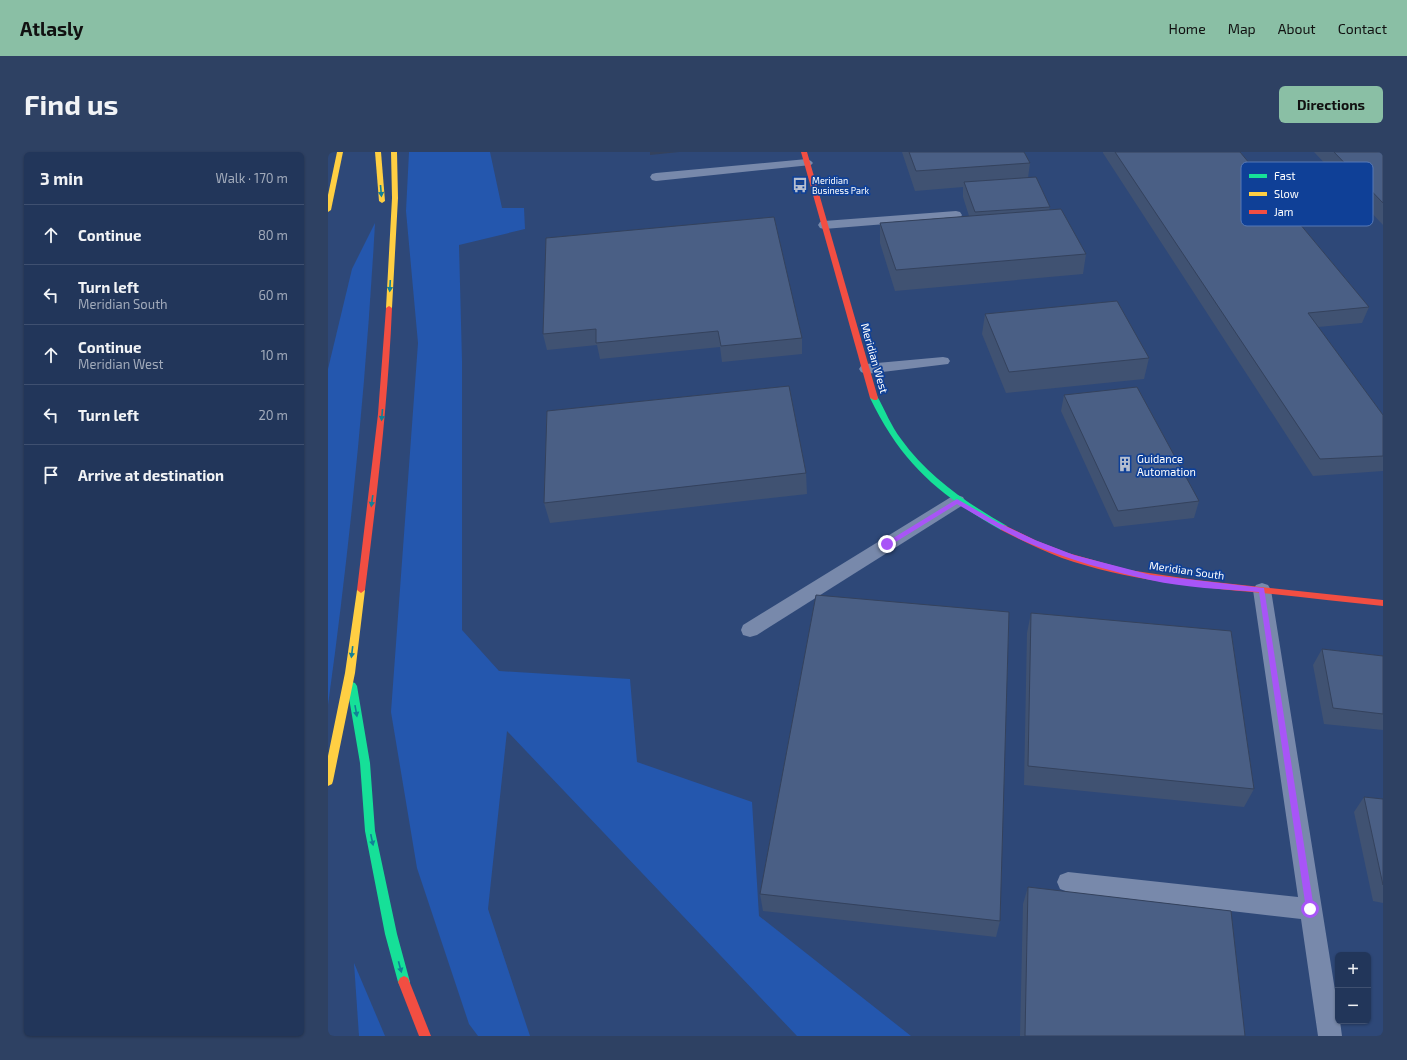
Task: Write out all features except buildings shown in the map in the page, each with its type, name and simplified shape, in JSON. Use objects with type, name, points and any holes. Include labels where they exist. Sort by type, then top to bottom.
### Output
[{"type":"main road","points":[[328,210],[340,152]]},
{"type":"main road","points":[[378,152],[382,199],[392,247]]},
{"type":"main road","points":[[328,781],[350,673],[377,463],[387,357],[395,198],[394,152]]},
{"type":"main road","name":"Meridian West","points":[[805,158],[875,399],[892,435],[926,474],[957,501],[997,524]]},
{"type":"main road","name":"Meridian South","points":[[997,524],[1033,542],[1073,557],[1111,568],[1159,579],[1383,603]]},
{"type":"main road","points":[[350,673],[365,763],[370,831],[391,934],[404,983],[425,1036]]},
{"type":"lane","points":[[656,177],[805,158]]},
{"type":"lane","points":[[824,225],[956,214]]},
{"type":"lane","points":[[866,369],[943,361]]},
{"type":"lane","points":[[750,630],[957,501]]},
{"type":"lane","points":[[1262,590],[1330,1036]]},
{"type":"lane","points":[[1068,882],[1310,909]]},
{"type":"shaded area","points":[[409,152],[490,152],[502,208],[524,208],[525,229],[459,245],[462,361],[462,630],[499,671],[630,679],[637,762],[752,802],[759,916],[911,1036],[797,1036],[507,731],[488,909],[530,1036],[478,1036],[469,1024],[417,868],[391,712],[418,343],[406,211]]},
{"type":"shaded area","points":[[375,223],[362,404],[350,525],[328,705],[328,369],[352,269]]},
{"type":"shaded area","points":[[354,963],[385,1036],[359,1036]]},
{"type":"traffic: fast","points":[[874,398],[885,420],[898,440],[927,475],[963,503],[1004,528]]},
{"type":"traffic: fast","points":[[352,686],[365,763],[370,831],[391,934],[404,982]]},
{"type":"traffic: slow","points":[[328,210],[340,152]]},
{"type":"traffic: slow","points":[[378,152],[382,201]]},
{"type":"traffic: slow","points":[[389,308],[395,198],[394,152]]},
{"type":"traffic: slow","points":[[328,781],[350,673],[361,590]]},
{"type":"traffic: jam","points":[[804,152],[874,398]]},
{"type":"traffic: jam","points":[[361,590],[382,414],[389,308]]},
{"type":"traffic: jam","points":[[1004,528],[1065,556],[1129,573],[1162,579],[1383,603]]},
{"type":"traffic: jam","points":[[404,982],[425,1036]]},
{"type":"place","name":"Meridian Business Park","points":[[800,185]]},
{"type":"place","name":"Guidance Automation","points":[[1125,464]]},
{"type":"route","points":[[887,544],[957,501],[997,524],[1033,542],[1073,557],[1151,578],[1262,590],[1310,909]]}]
